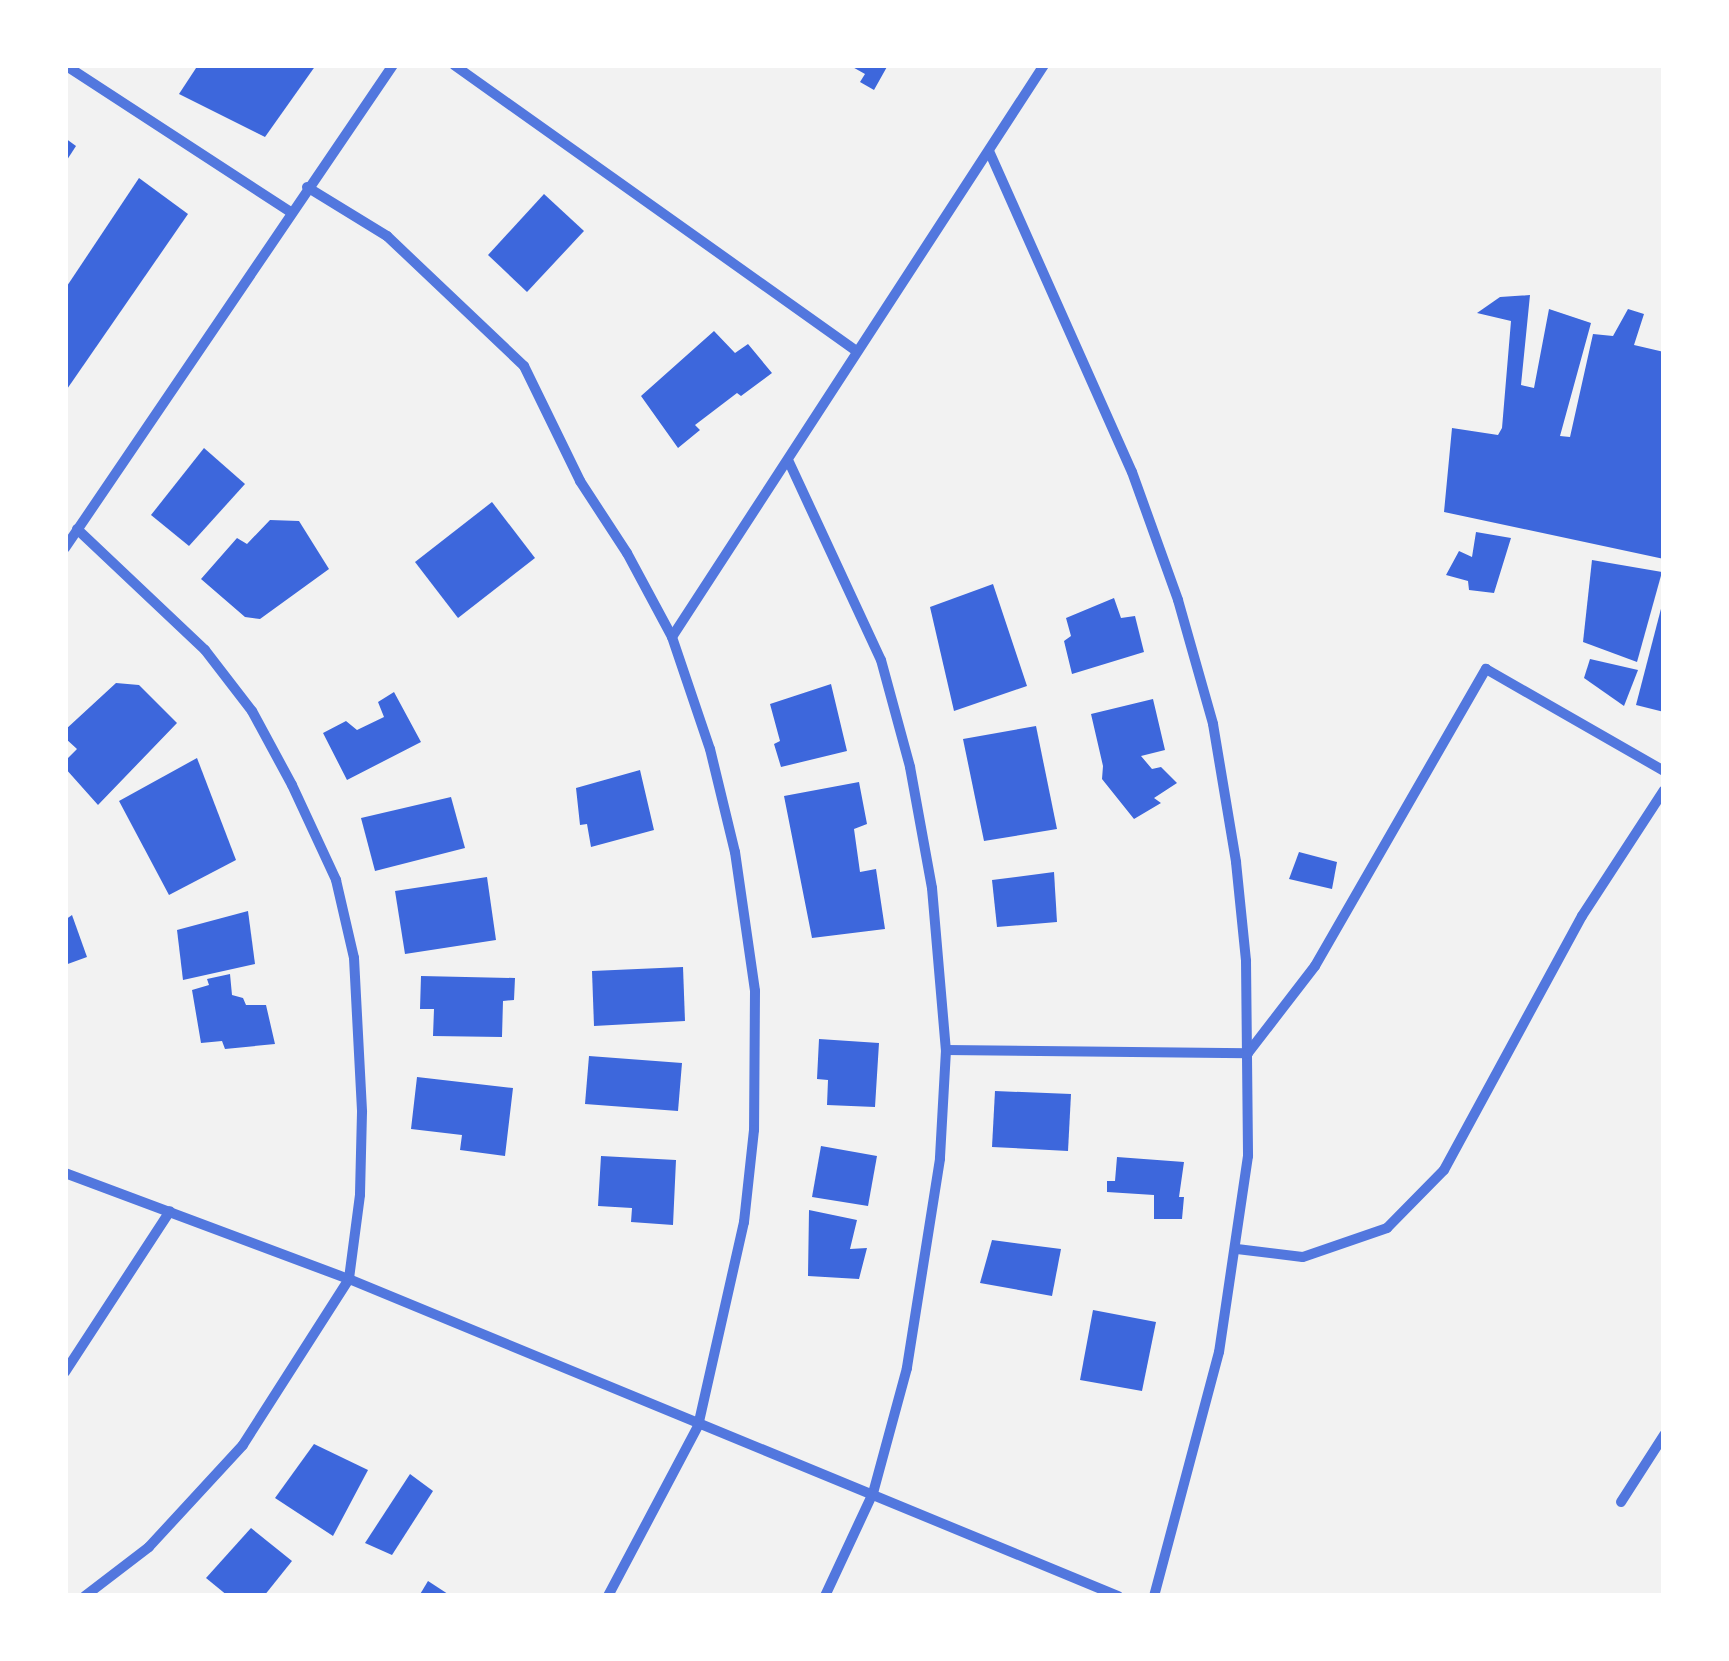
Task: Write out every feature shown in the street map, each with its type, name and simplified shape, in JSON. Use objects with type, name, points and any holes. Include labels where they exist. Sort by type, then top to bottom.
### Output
[{"type":"street","points":[[65,65],[290,211]]},
{"type":"street","points":[[65,548],[290,211],[393,65]]},
{"type":"street","points":[[454,65],[856,351]]},
{"type":"street","points":[[672,637],[1044,65]]},
{"type":"street","points":[[988,151],[1132,472],[1178,600],[1213,724],[1236,862],[1246,961],[1248,1156],[1219,1352],[1154,1596]]},
{"type":"street","points":[[307,186],[387,236],[524,366],[580,481],[627,553],[672,637],[710,749],[735,852],[755,990],[754,1130],[744,1222],[698,1426],[608,1596]]},
{"type":"street","points":[[789,462],[881,660],[910,767],[932,888],[946,1050],[940,1160],[907,1368],[873,1493],[825,1596]]},
{"type":"street","points":[[77,529],[205,650],[252,710],[336,880],[354,958],[361,1026],[360,1194],[349,1279],[243,1445],[149,1547],[85,1596]]},
{"type":"street","points":[[1248,1054],[1315,966],[1486,668],[1664,771]]},
{"type":"street","points":[[1237,1249],[1303,1257],[1387,1228],[1444,1170],[1582,916],[1664,790]]},
{"type":"street","points":[[946,1050],[1248,1054]]},
{"type":"street","points":[[65,1173],[349,1279],[1118,1596]]},
{"type":"street","points":[[65,1372],[170,1212]]},
{"type":"street","points":[[1621,1502],[1664,1435]]},
{"type":"building","points":[[198,65],[316,65],[265,137],[179,94]]},
{"type":"building","points":[[849,65],[888,65],[874,90],[860,82],[865,74]]},
{"type":"building","points":[[65,138],[76,146],[65,163]]},
{"type":"building","points":[[139,178],[188,214],[65,392],[65,289]]},
{"type":"building","points":[[544,194],[584,231],[527,292],[488,255]]},
{"type":"building","points":[[1530,295],[1521,385],[1534,388],[1549,309],[1591,323],[1560,436],[1570,437],[1593,334],[1613,336],[1628,309],[1644,314],[1634,345],[1664,352],[1664,559],[1444,512],[1452,428],[1498,435],[1502,428],[1511,321],[1477,313],[1500,297]]},
{"type":"building","points":[[714,331],[735,353],[748,344],[772,373],[741,396],[737,393],[695,425],[700,430],[678,448],[641,396]]},
{"type":"building","points":[[204,448],[245,484],[189,546],[151,515]]},
{"type":"building","points":[[492,502],[535,558],[458,618],[415,562]]},
{"type":"building","points":[[270,520],[299,521],[329,569],[260,619],[245,617],[201,579],[237,538],[247,544]]},
{"type":"building","points":[[1476,532],[1511,538],[1494,593],[1469,590],[1468,581],[1446,575],[1459,551],[1472,557]]},
{"type":"building","points":[[1592,560],[1662,572],[1637,662],[1583,642]]},
{"type":"building","points":[[993,584],[1027,686],[954,711],[930,607]]},
{"type":"building","points":[[1114,598],[1121,618],[1135,616],[1144,652],[1072,674],[1064,641],[1071,636],[1066,618]]},
{"type":"building","points":[[1664,602],[1664,712],[1636,705]]},
{"type":"building","points":[[1590,659],[1638,670],[1624,706],[1584,678]]},
{"type":"building","points":[[116,683],[139,685],[177,723],[98,805],[65,768],[65,761],[77,749],[65,738],[65,730]]},
{"type":"building","points":[[831,684],[847,751],[781,767],[774,744],[780,741],[770,704]]},
{"type":"building","points":[[394,692],[421,742],[347,780],[323,733],[346,721],[357,730],[384,717],[378,702]]},
{"type":"building","points":[[1153,699],[1165,750],[1141,756],[1152,769],[1161,767],[1177,783],[1154,798],[1161,803],[1134,819],[1102,779],[1103,766],[1091,714]]},
{"type":"building","points":[[1036,726],[1057,829],[984,841],[963,739]]},
{"type":"building","points":[[197,758],[236,860],[169,895],[119,801]]},
{"type":"building","points":[[640,770],[654,830],[591,847],[587,824],[580,825],[576,788]]},
{"type":"building","points":[[859,782],[867,824],[854,829],[860,872],[876,869],[885,929],[812,938],[784,796]]},
{"type":"building","points":[[451,797],[465,848],[375,871],[361,818]]},
{"type":"building","points":[[1299,852],[1337,862],[1332,889],[1289,879]]},
{"type":"building","points":[[1054,872],[1057,922],[997,927],[992,880]]},
{"type":"building","points":[[487,877],[496,940],[405,954],[395,891]]},
{"type":"building","points":[[248,911],[255,964],[183,980],[177,930]]},
{"type":"building","points":[[72,915],[87,957],[65,965],[65,920]]},
{"type":"building","points":[[683,967],[685,1021],[594,1026],[592,971]]},
{"type":"building","points":[[230,974],[232,995],[243,998],[246,1005],[266,1005],[275,1044],[225,1049],[222,1041],[201,1043],[192,990],[209,985],[207,979]]},
{"type":"building","points":[[421,976],[515,978],[514,1000],[503,1001],[502,1037],[433,1036],[434,1009],[420,1009]]},
{"type":"building","points":[[819,1039],[879,1043],[875,1107],[827,1105],[828,1080],[817,1079]]},
{"type":"building","points":[[589,1056],[682,1063],[678,1111],[585,1104]]},
{"type":"building","points":[[417,1077],[513,1088],[505,1156],[460,1150],[462,1135],[411,1129]]},
{"type":"building","points":[[995,1091],[1071,1094],[1068,1151],[992,1147]]},
{"type":"building","points":[[821,1146],[877,1156],[868,1206],[812,1197]]},
{"type":"building","points":[[601,1156],[676,1160],[673,1225],[631,1222],[632,1208],[598,1206]]},
{"type":"building","points":[[1117,1157],[1184,1162],[1179,1197],[1184,1197],[1182,1219],[1154,1219],[1154,1195],[1107,1192],[1107,1181],[1115,1181]]},
{"type":"building","points":[[809,1210],[857,1220],[850,1249],[867,1248],[859,1279],[808,1276]]},
{"type":"building","points":[[992,1240],[1061,1249],[1052,1296],[980,1283]]},
{"type":"building","points":[[1093,1310],[1156,1322],[1142,1391],[1080,1380]]},
{"type":"building","points":[[314,1444],[368,1470],[333,1536],[275,1498]]},
{"type":"building","points":[[410,1474],[433,1491],[392,1555],[365,1543]]},
{"type":"building","points":[[251,1528],[292,1561],[264,1596],[228,1596],[206,1578]]},
{"type":"building","points":[[428,1581],[451,1596],[419,1596]]}]
